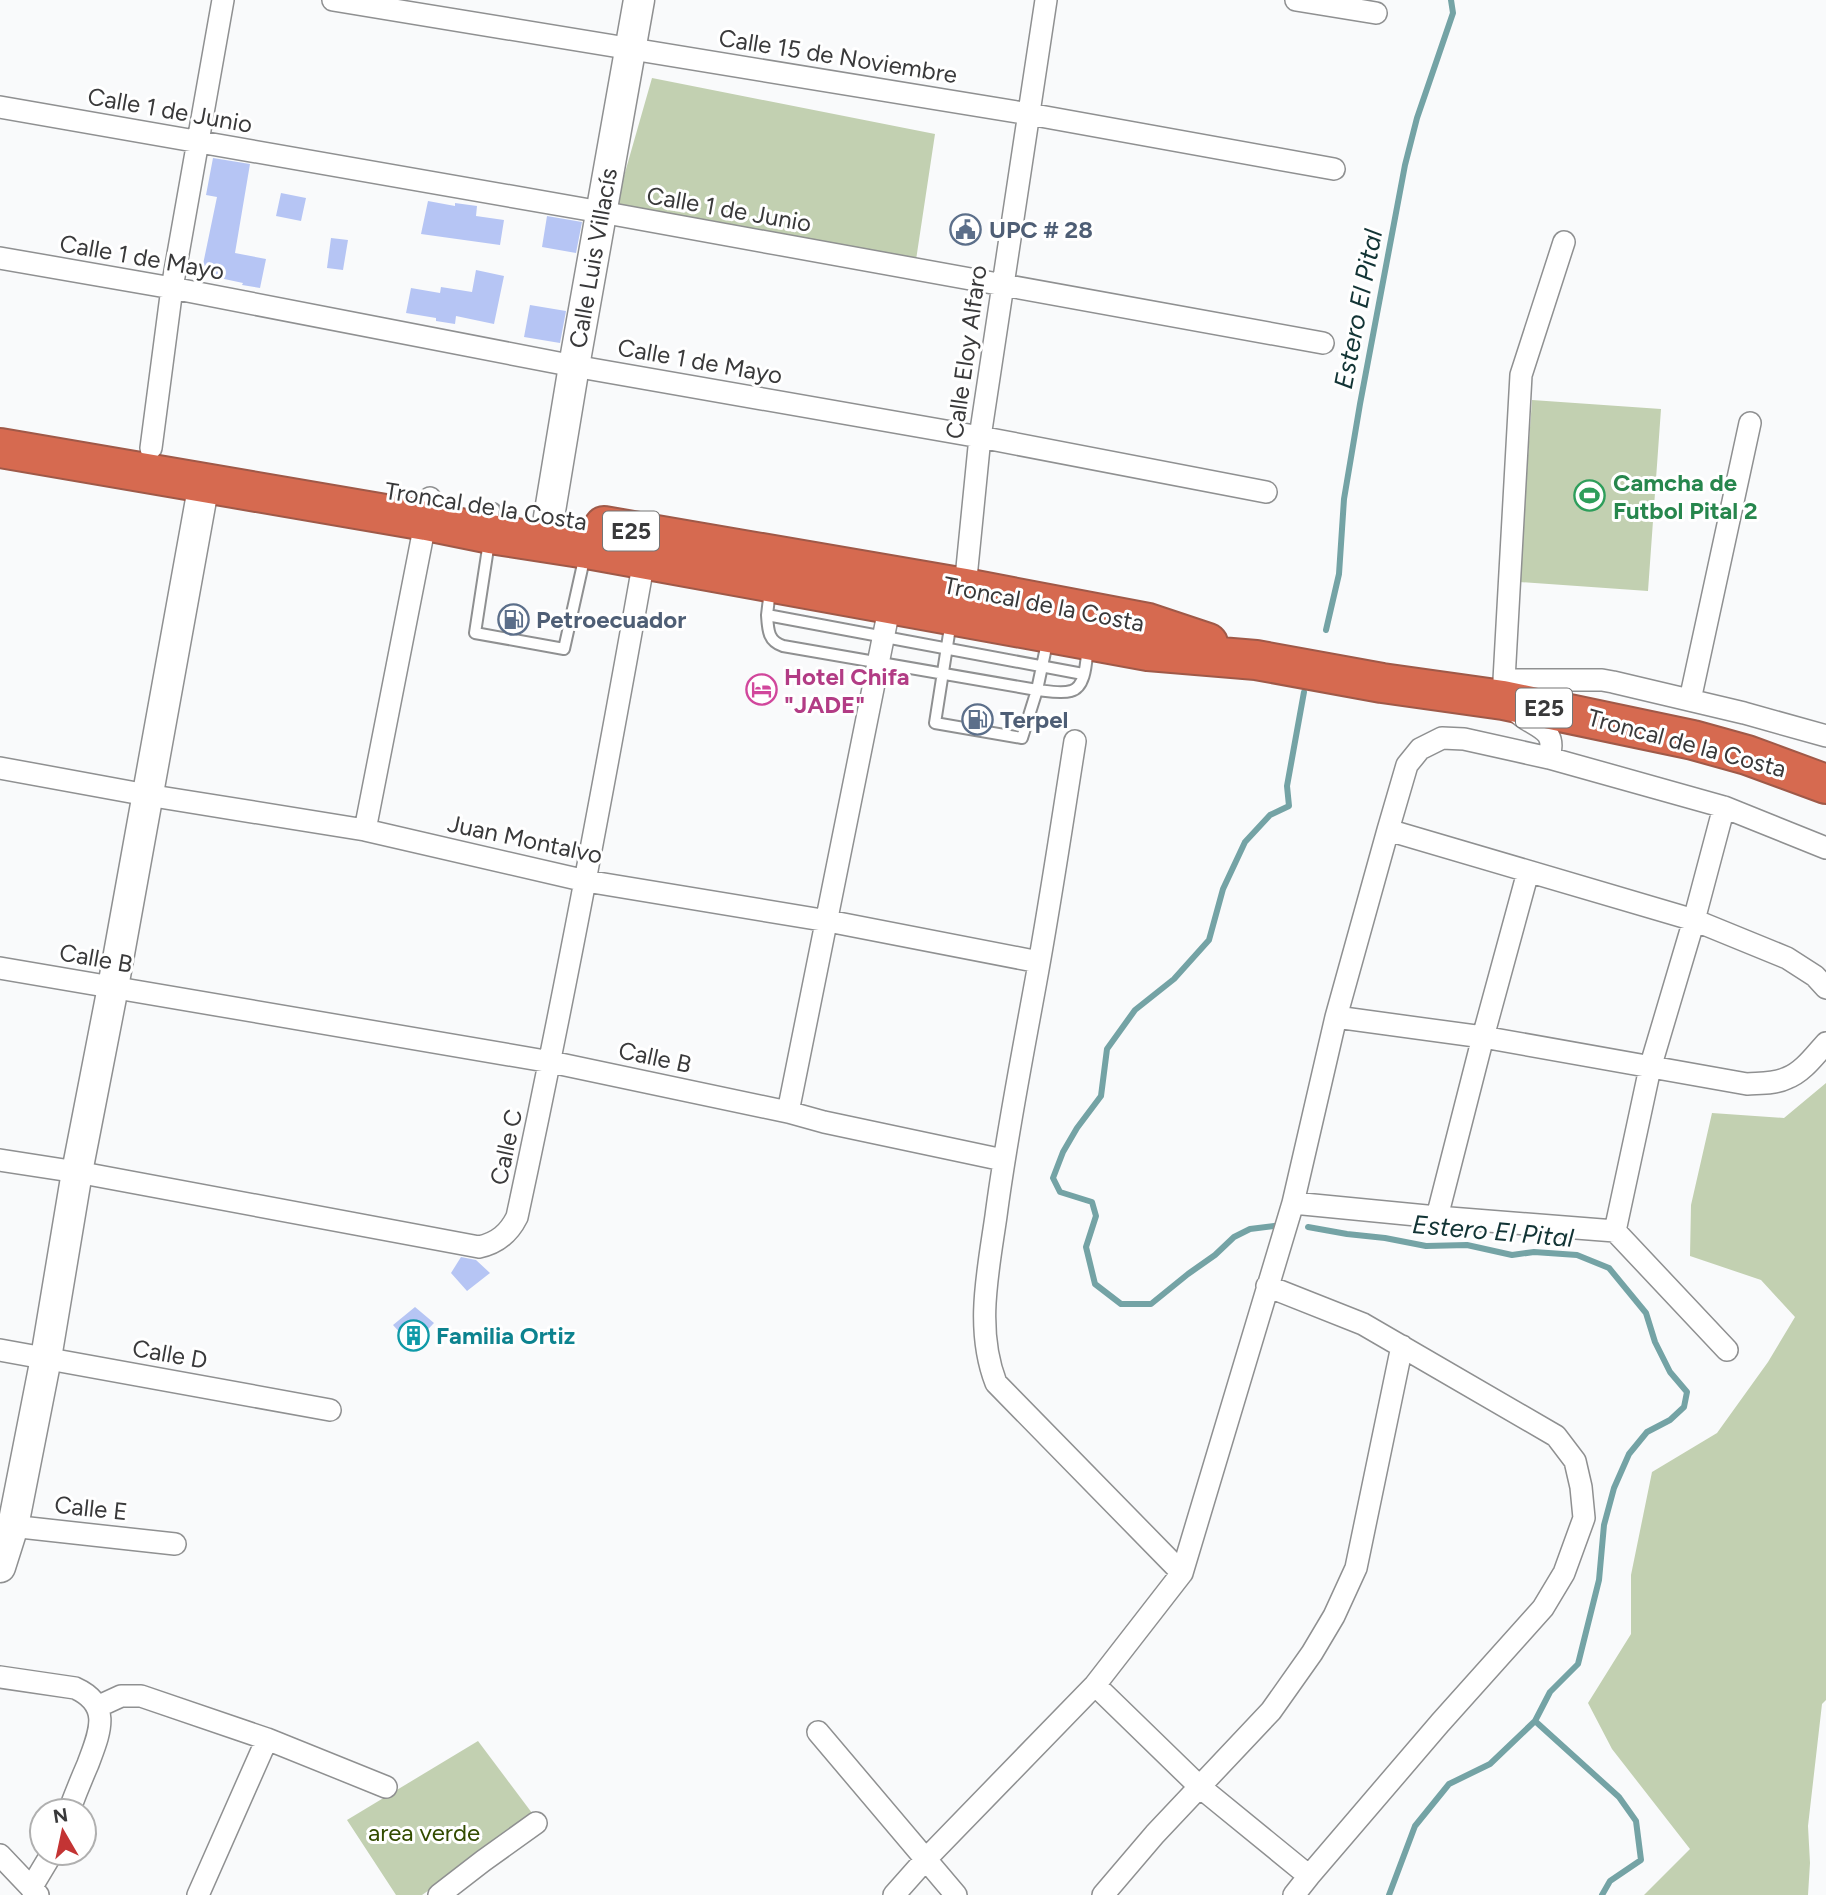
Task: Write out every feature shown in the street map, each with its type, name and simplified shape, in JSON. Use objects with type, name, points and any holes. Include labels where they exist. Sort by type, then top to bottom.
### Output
[{"type":"highway","name":"Troncal de la Costa","points":[[0,423],[151,448],[492,521],[587,549],[644,560],[769,600],[887,621],[954,617],[1148,623],[1256,660]]},
{"type":"highway","name":"Troncal de la Costa","points":[[0,448],[204,483],[428,509]]},
{"type":"highway","name":"Troncal de la Costa","points":[[492,521],[550,517],[954,617],[1045,651],[1086,658],[1170,654],[1256,660],[1382,683],[1503,690],[1747,755],[1826,784]]},
{"type":"street","points":[[151,448],[172,288],[223,0]]},
{"type":"street","name":"Calle 15 de Noviembre","points":[[332,0],[1029,114],[1334,169]]},
{"type":"street","name":"Calle Luis Villacís","points":[[550,517],[639,0]]},
{"type":"street","name":"Calle Eloy Alfaro","points":[[954,617],[1046,0]]},
{"type":"street","points":[[1296,0],[1376,13]]},
{"type":"street","name":"Calle 1 de Junio","points":[[0,107],[601,212],[1323,343]]},
{"type":"street","points":[[1549,758],[1551,741],[1546,732],[1539,724],[1525,718],[1503,690],[1521,375],[1564,242]]},
{"type":"street","name":"Calle 1 de Mayo","points":[[0,258],[172,288],[574,366],[980,437],[1266,492]]},
{"type":"street","points":[[1690,700],[1750,423]]},
{"type":"street","points":[[0,1567],[6,1525],[46,1358],[77,1172],[204,483]]},
{"type":"street","points":[[365,830],[428,509]]},
{"type":"street","name":"Calle C","points":[[0,1160],[479,1247],[505,1234],[517,1217],[551,1062],[644,560]]},
{"type":"street","points":[[788,1112],[887,621]]},
{"type":"street","points":[[1503,690],[1602,680],[1826,736]]},
{"type":"street","points":[[894,1895],[1095,1685],[1182,1573],[1293,1203],[1336,1017],[1388,830],[1408,765],[1420,749],[1442,738],[1464,739],[1549,758],[1724,807],[1826,848]]},
{"type":"street","points":[[1075,741],[1003,1160],[984,1301],[986,1344],[989,1365],[996,1383],[1182,1573]]},
{"type":"street","name":"Juan Montalvo","points":[[0,768],[365,830],[586,881],[828,922],[1039,962]]},
{"type":"street","points":[[1615,1231],[1650,1068],[1724,807]]},
{"type":"street","points":[[1388,830],[1694,920],[1787,958],[1815,976],[1826,988]]},
{"type":"street","points":[[1437,1217],[1528,872]]},
{"type":"street","name":"Calle B","points":[[0,968],[551,1062],[1003,1160]]},
{"type":"street","points":[[1336,1017],[1483,1037],[1747,1084],[1769,1083],[1788,1078],[1826,1043]]},
{"type":"street","points":[[1293,1203],[1615,1231],[1727,1350]]},
{"type":"street","points":[[1267,1286],[1363,1324],[1556,1436],[1575,1461],[1584,1518],[1564,1573],[1543,1608],[1440,1723],[1294,1895]]},
{"type":"street","points":[[1103,1895],[1155,1834],[1271,1712],[1334,1616],[1356,1568],[1402,1346]]},
{"type":"street","name":"Calle D","points":[[0,1350],[330,1410]]},
{"type":"street","name":"Calle E","points":[[6,1525],[175,1544]]},
{"type":"street","points":[[0,1677],[75,1688],[92,1698],[100,1716],[99,1734],[74,1797]]},
{"type":"street","points":[[1095,1685],[1200,1787],[1309,1876]]},
{"type":"street","points":[[97,1707],[121,1696],[141,1696],[267,1739],[386,1787]]},
{"type":"street","points":[[817,1732],[956,1895]]},
{"type":"street","points":[[198,1895],[267,1739]]},
{"type":"street","points":[[439,1895],[536,1823]]},
{"type":"street","points":[[0,1855],[34,1892],[46,1867]]},
{"type":"lane","points":[[492,521],[475,633],[564,649],[587,549]]},
{"type":"lane","points":[[769,600],[768,633],[777,644],[879,664],[1037,690],[1071,691],[1079,686],[1086,658]]},
{"type":"lane","points":[[954,617],[935,723],[1022,738],[1037,690],[1045,651]]},
{"type":"green space","points":[[652,78],[935,134],[916,260],[616,204]]},
{"type":"green space","name":"Camcha de Futbol Pital 2","points":[[1532,400],[1661,409],[1648,591],[1519,582]]},
{"type":"green space","points":[[1826,1083],[1826,1700],[1822,1704],[1808,1826],[1808,1895],[1644,1895],[1690,1849],[1612,1749],[1588,1703],[1631,1634],[1631,1575],[1652,1472],[1717,1433],[1768,1362],[1795,1317],[1761,1280],[1690,1256],[1691,1205],[1712,1113],[1784,1118]]},
{"type":"green space","name":"area verde","points":[[478,1741],[535,1817],[422,1895],[396,1895],[347,1820]]},
{"type":"building","points":[[213,158],[250,164],[235,253],[266,259],[260,288],[201,274],[217,197],[206,195]]},
{"type":"building","points":[[281,193],[306,198],[301,221],[276,216]]},
{"type":"building","points":[[428,201],[455,206],[455,203],[477,206],[476,216],[504,220],[500,245],[421,234]]},
{"type":"building","points":[[547,216],[582,222],[576,253],[542,247]]},
{"type":"building","points":[[331,238],[348,240],[343,270],[327,268]]},
{"type":"building","points":[[476,270],[504,276],[494,324],[456,316],[455,324],[406,313],[411,288],[440,293],[441,287],[472,292]]},
{"type":"building","points":[[530,305],[566,311],[560,343],[524,337]]},
{"type":"building","points":[[461,1257],[476,1260],[490,1273],[467,1291],[451,1273]]},
{"type":"building","name":"Familia Ortiz","points":[[415,1307],[434,1323],[412,1346],[393,1325]]},
{"type":"waterway","name":"Estero El Pital","points":[[1326,630],[1339,574],[1344,499],[1360,404],[1405,165],[1417,118],[1453,13],[1451,0]]},
{"type":"waterway","name":"Estero El Pital","points":[[1282,1225],[1250,1229],[1234,1237],[1151,1304],[1121,1304],[1095,1284],[1086,1247],[1096,1216],[1092,1202],[1060,1192],[1053,1178],[1063,1152],[1077,1128],[1101,1096],[1107,1049],[1135,1010],[1174,979],[1209,940],[1223,889],[1245,842],[1270,815],[1289,806],[1287,786],[1304,692]]},
{"type":"waterway","name":"Estero El Pital","points":[[1308,1227],[1426,1246],[1467,1245],[1512,1255],[1534,1252],[1577,1255],[1609,1268],[1646,1313],[1655,1342],[1670,1372],[1687,1392],[1684,1407],[1670,1420],[1647,1432],[1629,1454],[1614,1488],[1604,1525],[1599,1580],[1578,1664],[1550,1692],[1535,1721],[1619,1797],[1636,1821],[1641,1860],[1610,1881],[1602,1895]]},
{"type":"waterway","name":"Estero El Pital","points":[[1389,1895],[1415,1826],[1449,1784],[1490,1764],[1535,1721]]},
{"type":"place","name":"UPC # 28","points":[[966,229]]},
{"type":"place","name":"Camcha de Futbol Pital 2","points":[[1590,496]]},
{"type":"place","name":"Petroecuador","points":[[513,619]]},
{"type":"place","name":"Hotel Chifa \"JADE\"","points":[[761,690]]},
{"type":"place","name":"Terpel","points":[[977,719]]},
{"type":"place","name":"Familia Ortiz","points":[[413,1335]]}]
